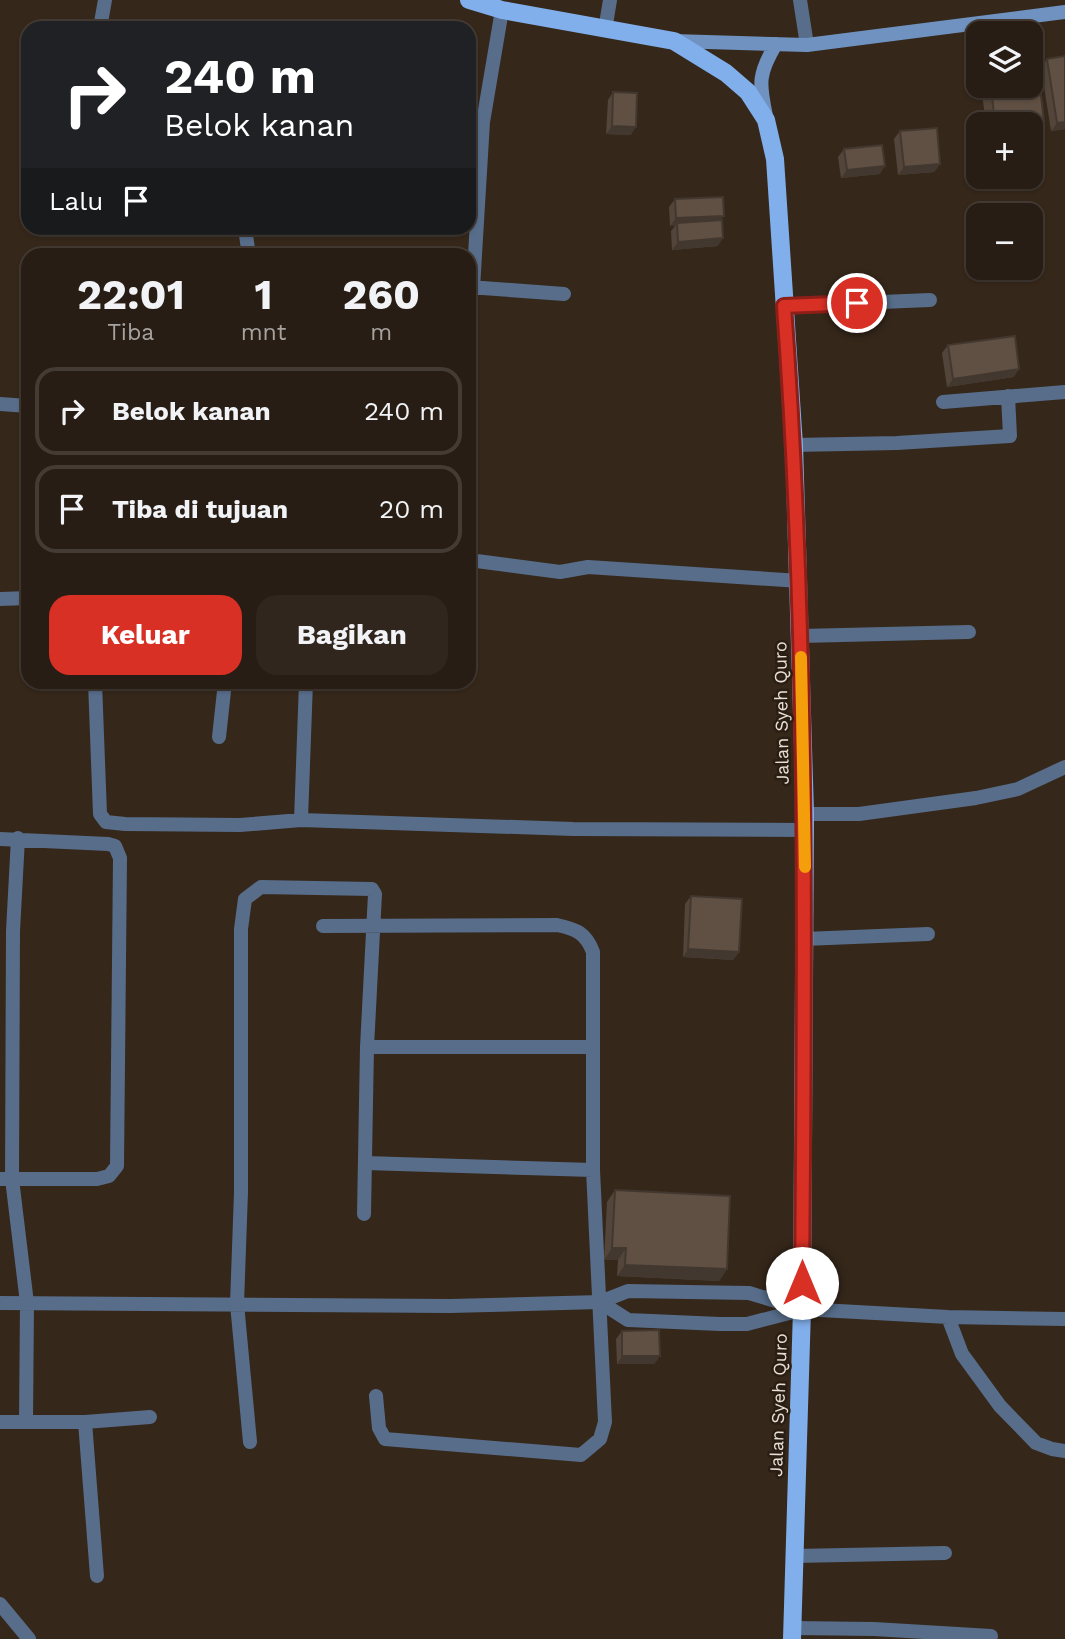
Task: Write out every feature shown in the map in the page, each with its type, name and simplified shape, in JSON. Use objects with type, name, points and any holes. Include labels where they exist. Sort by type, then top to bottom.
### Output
[{"type":"main road","name":"Jalan Syeh Quro","points":[[469,0],[502,10],[674,41],[726,74],[748,92],[766,120],[775,159],[794,445],[805,822],[802,1310],[792,1634]]},
{"type":"street","points":[[101,21],[105,0]]},
{"type":"street","points":[[605,30],[610,0]]},
{"type":"street","points":[[800,0],[807,45]]},
{"type":"street","points":[[476,219],[483,122],[502,10]]},
{"type":"street","points":[[674,41],[807,45],[1065,12]]},
{"type":"street","points":[[766,120],[760,87],[764,64],[776,44]]},
{"type":"street","points":[[476,288],[564,294]]},
{"type":"street","points":[[784,306],[930,300]]},
{"type":"street","points":[[943,402],[1065,393]]},
{"type":"street","points":[[794,445],[897,443],[1010,436],[1008,396]]},
{"type":"street","points":[[0,404],[21,406]]},
{"type":"street","points":[[476,561],[560,572],[588,567],[800,581]]},
{"type":"street","points":[[0,598],[21,598]]},
{"type":"street","points":[[800,636],[969,632]]},
{"type":"street","points":[[95,689],[100,814],[106,822],[125,824],[240,825],[301,820],[573,829],[805,822],[976,798],[1018,789],[1065,767]]},
{"type":"street","points":[[219,737],[224,689]]},
{"type":"street","points":[[301,820],[306,689]]},
{"type":"street","points":[[18,838],[6,931],[6,1179],[27,1303],[26,1422]]},
{"type":"street","points":[[0,839],[108,844],[115,846],[118,852],[117,1166],[109,1176],[97,1179],[6,1179]]},
{"type":"street","points":[[250,1442],[237,1304],[241,1192],[241,929],[245,899],[261,887],[372,889],[376,901],[372,926],[367,1047],[364,1214]]},
{"type":"street","points":[[323,926],[557,925],[574,928],[588,939],[593,952],[593,1170],[605,1422],[600,1438],[581,1455],[386,1439],[379,1427],[376,1396]]},
{"type":"street","points":[[804,939],[928,934]]},
{"type":"street","points":[[367,1047],[593,1046]]},
{"type":"street","points":[[366,1163],[593,1170]]},
{"type":"street","points":[[0,1303],[450,1306],[600,1302],[628,1291],[749,1293],[802,1310],[1065,1319]]},
{"type":"street","points":[[600,1302],[628,1320],[720,1324],[747,1324],[802,1310]]},
{"type":"street","points":[[948,1317],[962,1354],[1000,1406],[1036,1443],[1052,1450],[1065,1451]]},
{"type":"street","points":[[0,1422],[85,1422],[150,1417]]},
{"type":"street","points":[[85,1422],[97,1576]]},
{"type":"street","points":[[794,1556],[945,1553]]},
{"type":"street","points":[[0,1604],[29,1639]]},
{"type":"street","points":[[792,1634],[874,1629],[991,1636]]},
{"type":"building","points":[[1065,56],[1065,122],[1057,123],[1047,59]]},
{"type":"building","points":[[613,92],[637,93],[636,127],[612,126]]},
{"type":"building","points":[[992,98],[1041,98],[1043,112],[994,112]]},
{"type":"building","points":[[937,128],[940,164],[904,167],[900,131]]},
{"type":"building","points":[[882,145],[885,166],[847,170],[844,149]]},
{"type":"building","points":[[723,197],[724,216],[676,218],[675,199]]},
{"type":"building","points":[[722,220],[723,238],[678,242],[677,223]]},
{"type":"building","points":[[1015,336],[1019,369],[953,379],[948,345]]},
{"type":"building","points":[[691,896],[742,899],[739,952],[688,949]]},
{"type":"building","points":[[615,1190],[730,1196],[727,1269],[625,1265],[626,1248],[612,1248]]},
{"type":"building","points":[[659,1330],[660,1356],[622,1356],[622,1331]]},
{"type":"slow traffic","points":[[801,657],[805,867]]},
{"type":"route","points":[[802,1283],[805,814],[800,581],[784,306],[857,303]]}]
